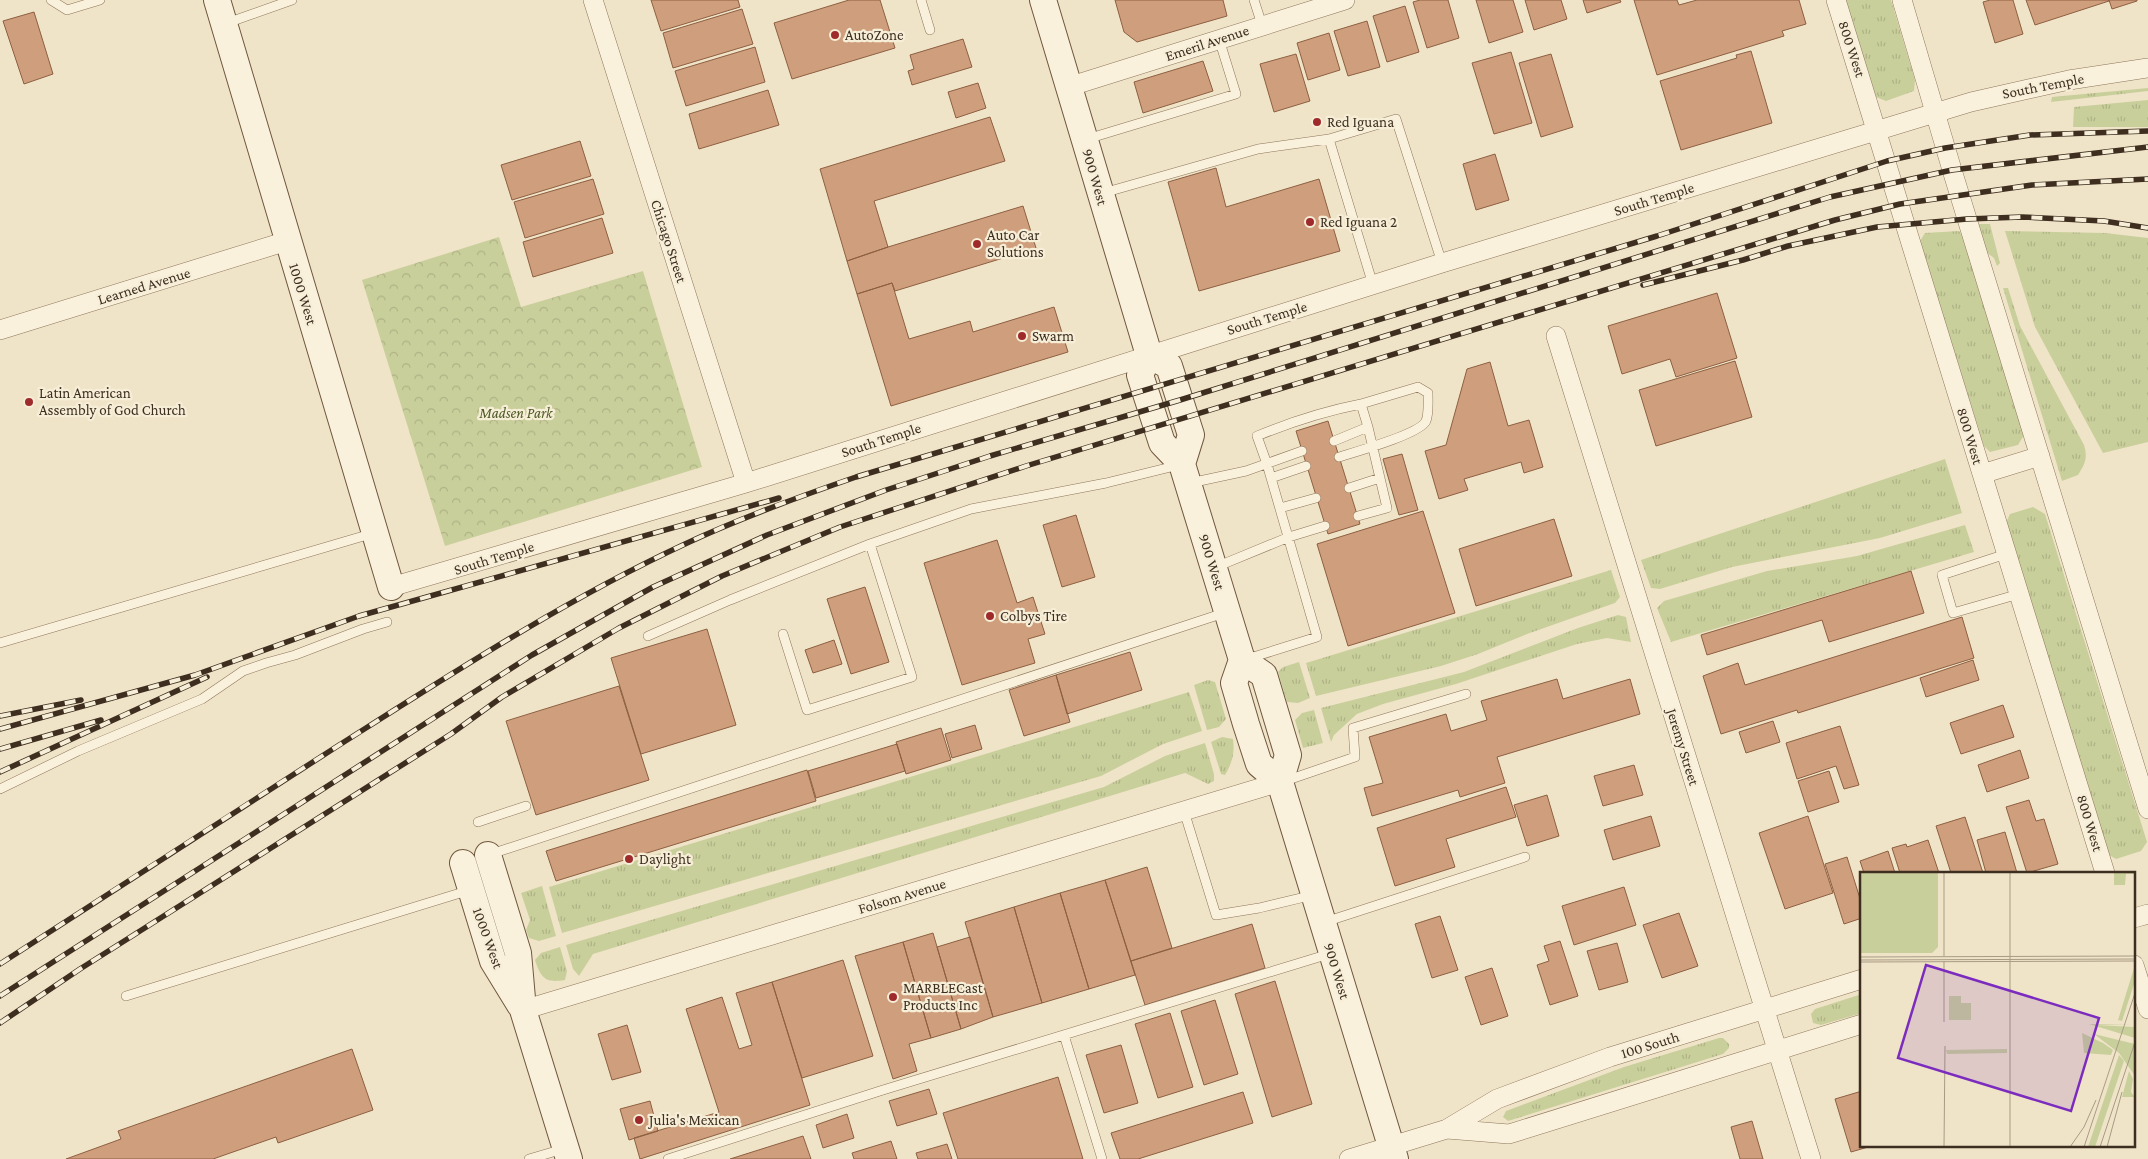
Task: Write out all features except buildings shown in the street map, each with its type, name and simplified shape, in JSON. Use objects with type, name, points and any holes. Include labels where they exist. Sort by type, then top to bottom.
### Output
[{"type":"main road","name":"900 West","points":[[1043,0],[1149,354]]},
{"type":"main road","name":"1000 West","points":[[220,12],[391,587]]},
{"type":"main road","points":[[1149,354],[1169,366],[1191,435],[1184,474]]},
{"type":"main road","name":"900 West","points":[[1184,474],[1242,660]]},
{"type":"main road","points":[[1242,660],[1264,675],[1288,755],[1280,782]]},
{"type":"main road","name":"900 West","points":[[1280,782],[1393,1153]]},
{"type":"main road","name":"1000 West","points":[[476,859],[484,886],[518,953],[524,1010],[567,1154]]},
{"type":"street","name":"Chicago Street","points":[[592,0],[746,483]]},
{"type":"street","name":"Emeril Avenue","points":[[1068,87],[1345,0]]},
{"type":"street","name":"800 West","points":[[1836,0],[1878,131],[2105,872]]},
{"type":"street","points":[[1902,0],[1934,113],[2148,809]]},
{"type":"street","name":"South Temple","points":[[391,587],[746,483],[1149,354],[1934,113],[2015,91],[2148,68]]},
{"type":"street","name":"Learned Avenue","points":[[0,330],[287,241]]},
{"type":"street","name":"Jeremy Street","points":[[1556,336],[1811,1159]]},
{"type":"street","points":[[1982,474],[2040,456]]},
{"type":"street","name":"Folsom Avenue","points":[[524,1010],[1280,782]]},
{"type":"street","points":[[2136,971],[2148,1009]]},
{"type":"street","name":"100 South","points":[[1349,1159],[1393,1153],[1447,1129],[1497,1099],[1610,1057],[1860,980]]},
{"type":"street","name":"100 South","points":[[1447,1129],[1509,1134],[1860,1025]]},
{"type":"lane","points":[[51,0],[67,10],[100,0]]},
{"type":"lane","points":[[220,12],[292,0]]},
{"type":"lane","points":[[921,0],[930,30]]},
{"type":"lane","points":[[1254,0],[1262,26]]},
{"type":"lane","points":[[1084,140],[1236,94],[1219,39]]},
{"type":"lane","points":[[1100,194],[1258,149],[1329,139],[1396,119],[1442,263]]},
{"type":"lane","points":[[1329,139],[1372,286]]},
{"type":"lane","points":[[1242,660],[1317,637],[1267,464],[1257,436],[1286,424],[1334,409],[1361,404],[1418,388],[1428,394],[1426,422],[1419,429],[1340,457]]},
{"type":"lane","points":[[1358,516],[1387,508],[1361,404]]},
{"type":"lane","points":[[1334,440],[1368,427]]},
{"type":"lane","points":[[648,636],[730,600],[870,544],[972,509],[1106,483],[1267,464],[1302,452]]},
{"type":"lane","points":[[1271,478],[1306,466]]},
{"type":"lane","points":[[1349,488],[1380,478]]},
{"type":"lane","points":[[1280,508],[1316,498]]},
{"type":"lane","points":[[1213,568],[1288,537],[1325,526]]},
{"type":"lane","points":[[0,643],[376,532]]},
{"type":"lane","points":[[783,634],[807,710],[912,677],[870,544]]},
{"type":"lane","points":[[2006,554],[1942,575],[1953,613],[2019,594]]},
{"type":"lane","points":[[476,859],[1227,612]]},
{"type":"lane","points":[[0,789],[78,751],[202,699],[243,671],[266,662],[295,656],[363,629],[388,622]]},
{"type":"lane","points":[[1280,782],[1355,757],[1353,728],[1466,694]]},
{"type":"lane","points":[[478,822],[526,806]]},
{"type":"lane","points":[[1184,811],[1216,915],[1259,908],[1313,895]]},
{"type":"lane","points":[[1322,922],[1525,857]]},
{"type":"lane","points":[[126,996],[484,886]]},
{"type":"lane","points":[[668,1159],[883,1090],[1331,953]]},
{"type":"lane","points":[[1064,1035],[1102,1159]]},
{"type":"lane","points":[[529,1159],[567,1154]]},
{"type":"green space","points":[[1844,0],[1891,0],[1915,80],[1914,91],[1886,101],[1876,97]]},
{"type":"green space","points":[[2148,88],[2148,91],[2051,102],[2052,97]]},
{"type":"green space","points":[[2148,100],[2148,127],[2073,127],[2074,107]]},
{"type":"green space","points":[[1976,224],[1990,224],[2000,263],[1997,266],[1994,258],[1985,251]]},
{"type":"green space","points":[[1959,231],[1964,238],[2024,435],[2018,445],[1990,452],[1984,446],[1920,241],[1925,233]]},
{"type":"green space","points":[[2005,231],[2105,233],[2148,238],[2148,442],[2103,453],[2035,327]]},
{"type":"green space","name":"Madsen Park","points":[[499,237],[521,307],[643,271],[702,467],[445,546],[362,280]]},
{"type":"green space","points":[[2003,288],[2008,288],[2020,326],[2084,445],[2086,457],[2078,475],[2062,481]]},
{"type":"green space","points":[[1945,459],[1962,513],[1880,538],[1732,567],[1660,589],[1651,588],[1641,560]]},
{"type":"green space","points":[[2033,507],[2045,514],[2147,842],[2141,851],[2116,859],[2106,853],[2005,525],[2010,514]]},
{"type":"green space","points":[[1965,525],[1974,552],[1671,642],[1657,608],[1664,601],[1767,571],[1857,556]]},
{"type":"green space","points":[[1611,570],[1620,597],[1615,603],[1441,666],[1316,696],[1306,663]]},
{"type":"green space","points":[[1618,615],[1626,617],[1631,642],[1607,638],[1577,644],[1456,684],[1383,704],[1357,714],[1334,735],[1331,742],[1321,708],[1464,672],[1578,628]]},
{"type":"green space","points":[[1299,662],[1310,698],[1298,703],[1287,702],[1278,672],[1283,667]]},
{"type":"green space","points":[[1208,680],[1215,682],[1226,719],[1219,727],[1207,730],[1194,685]]},
{"type":"green space","points":[[1189,692],[1202,731],[1163,744],[1101,776],[562,933],[549,887]]},
{"type":"green space","points":[[1314,710],[1323,743],[1303,748],[1295,720],[1302,713]]},
{"type":"green space","points":[[1222,737],[1233,739],[1234,744],[1232,758],[1225,775],[1221,774],[1211,742]]},
{"type":"green space","points":[[1205,743],[1214,774],[1214,781],[1208,784],[1185,773],[593,954],[579,976],[573,969],[566,945],[1104,787],[1165,756]]},
{"type":"green space","points":[[542,886],[556,936],[539,941],[529,938],[526,930],[530,920],[521,893]]},
{"type":"green space","points":[[560,947],[567,971],[565,980],[549,980],[542,975],[535,960],[541,953]]},
{"type":"green space","points":[[1860,995],[1860,1014],[1821,1025],[1813,1023],[1811,1014],[1815,1009]]},
{"type":"green space","points":[[1723,1038],[1729,1044],[1729,1048],[1723,1054],[1508,1121],[1503,1117],[1506,1111],[1624,1067]]},
{"type":"railway","points":[[0,964],[419,694],[549,615],[639,566],[706,534],[769,508],[856,477],[1657,236],[1887,161],[1945,148],[2030,135],[2148,131]]},
{"type":"railway","points":[[0,996],[532,655],[653,587],[767,535],[886,490],[990,456],[1180,400],[1830,197],[1952,170],[2148,147]]},
{"type":"railway","points":[[0,1023],[80,969],[451,734],[502,697],[619,628],[722,576],[840,527],[1026,466],[1835,220],[1900,204],[2032,185],[2148,179]]},
{"type":"railway","points":[[1643,285],[1743,260],[1788,246],[1877,227],[1967,219],[2022,217],[2104,221],[2148,228]]},
{"type":"railway","points":[[0,729],[195,675],[359,616],[779,498]]},
{"type":"railway","points":[[0,772],[207,677]]},
{"type":"railway","points":[[0,716],[81,700]]},
{"type":"railway","points":[[0,749],[101,720]]},
{"type":"place","name":"AutoZone","points":[[835,35]]},
{"type":"place","name":"Red Iguana","points":[[1317,122]]},
{"type":"place","name":"Red Iguana 2","points":[[1310,222]]},
{"type":"place","name":"Auto Car Solutions","points":[[977,244]]},
{"type":"place","name":"Swarm","points":[[1022,336]]},
{"type":"place","name":"Latin American Assembly of God Church","points":[[29,402]]},
{"type":"place","name":"Colbys Tire","points":[[990,616]]},
{"type":"place","name":"Daylight","points":[[629,859]]},
{"type":"place","name":"MARBLECast Products Inc","points":[[893,997]]},
{"type":"place","name":"Julia's Mexican","points":[[639,1120]]}]
